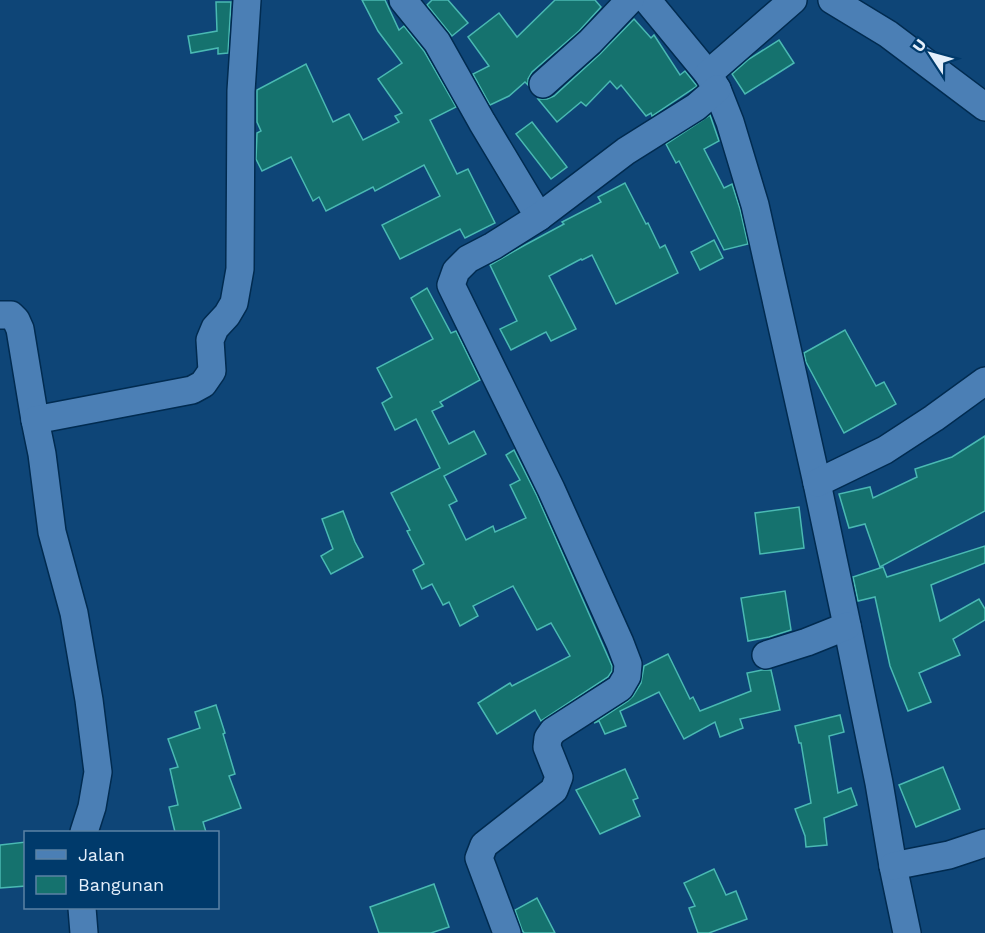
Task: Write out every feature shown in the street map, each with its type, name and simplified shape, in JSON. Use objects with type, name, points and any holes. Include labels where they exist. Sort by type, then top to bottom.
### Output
[{"type":"street","points":[[35,420],[192,390],[203,384],[212,371],[210,340],[215,328],[234,303],[240,269],[241,91],[247,0]]},
{"type":"street","points":[[404,0],[436,42],[539,217]]},
{"type":"street","points":[[543,84],[590,42],[630,0]]},
{"type":"street","points":[[647,0],[713,81],[730,122],[755,205],[847,626],[907,933]]},
{"type":"street","points":[[507,933],[479,858],[484,845],[554,790],[559,777],[548,747],[548,738],[553,731],[620,688],[627,676],[628,664],[551,489],[451,285],[456,271],[468,260],[539,217],[626,151],[696,107],[713,81],[793,0]]},
{"type":"street","points":[[832,0],[888,34],[985,107]]},
{"type":"street","points":[[0,315],[11,315],[20,328],[42,454],[52,532],[76,623],[89,700],[98,772],[92,807],[84,831]]},
{"type":"street","points":[[817,483],[885,450],[985,381]]},
{"type":"street","points":[[766,654],[807,642],[847,626]]},
{"type":"street","points":[[893,866],[950,855],[985,843]]},
{"type":"street","points":[[82,909],[84,933]]},
{"type":"building","points":[[362,0],[385,0],[399,30],[404,26],[424,51],[456,107],[430,120],[457,174],[468,169],[495,223],[465,238],[460,229],[400,259],[382,225],[440,196],[424,165],[375,191],[373,187],[326,211],[319,197],[313,201],[291,157],[262,171],[256,159],[257,133],[261,131],[257,122],[257,90],[306,64],[333,122],[349,114],[363,140],[399,122],[395,116],[402,113],[378,79],[402,63],[378,31]]},
{"type":"building","points":[[432,0],[448,0],[468,23],[452,36],[427,5]]},
{"type":"building","points":[[555,0],[595,0],[601,7],[579,31],[532,72],[528,85],[525,82],[509,96],[490,105],[473,74],[489,66],[468,37],[499,13],[517,37]]},
{"type":"building","points":[[216,2],[231,2],[228,53],[218,54],[218,48],[191,53],[188,36],[217,31]]},
{"type":"building","points":[[634,19],[651,38],[654,35],[680,75],[685,71],[697,86],[652,116],[651,113],[646,116],[621,85],[617,89],[610,81],[586,106],[581,102],[557,122],[538,99],[554,96]]},
{"type":"building","points":[[779,40],[794,63],[745,94],[732,74],[749,59]]},
{"type":"building","points":[[710,115],[719,141],[704,149],[724,188],[732,184],[748,244],[724,250],[679,161],[676,163],[666,144]]},
{"type":"building","points":[[532,122],[567,167],[551,179],[516,134]]},
{"type":"building","points":[[625,183],[660,248],[665,245],[678,273],[616,304],[592,255],[581,259],[549,276],[576,329],[551,341],[546,332],[511,350],[500,329],[517,321],[490,265],[564,224],[562,222],[601,202],[598,197]]},
{"type":"building","points":[[714,240],[723,258],[700,270],[691,252]]},
{"type":"building","points":[[427,288],[451,333],[456,331],[480,380],[440,402],[443,406],[432,411],[449,444],[474,431],[486,454],[444,476],[457,501],[449,505],[466,540],[493,526],[495,532],[526,518],[510,485],[520,480],[506,455],[514,450],[537,496],[612,666],[608,677],[541,721],[535,710],[497,734],[478,703],[510,683],[512,686],[570,656],[551,623],[537,630],[513,586],[473,606],[478,616],[460,626],[449,602],[443,605],[432,584],[422,589],[413,570],[424,564],[391,493],[440,468],[416,419],[395,430],[382,403],[392,397],[377,368],[433,339],[411,298]]},
{"type":"building","points":[[845,330],[876,386],[884,382],[896,404],[844,433],[806,362],[804,353]]},
{"type":"building","points":[[985,436],[985,511],[880,567],[865,524],[849,528],[839,494],[870,487],[873,498],[917,477],[915,469],[952,457]]},
{"type":"building","points":[[799,507],[804,548],[760,554],[755,513]]},
{"type":"building","points":[[343,511],[363,557],[331,574],[321,556],[333,549],[322,519]]},
{"type":"building","points":[[985,546],[985,563],[931,585],[940,621],[979,599],[985,609],[985,620],[953,639],[960,655],[919,673],[931,702],[908,711],[890,666],[875,597],[858,601],[853,577],[883,567],[887,577]]},
{"type":"building","points":[[785,591],[791,630],[748,641],[741,598]]},
{"type":"building","points":[[668,654],[690,699],[693,697],[700,711],[751,691],[747,673],[762,670],[771,670],[780,710],[740,719],[743,728],[720,737],[715,722],[684,739],[659,692],[620,711],[626,726],[605,734],[599,721],[594,723],[633,696],[641,683],[644,666]]},
{"type":"building","points":[[216,705],[235,774],[229,776],[241,808],[203,822],[206,831],[175,831],[169,807],[178,805],[170,769],[178,767],[168,739],[200,728],[195,712]]},
{"type":"building","points":[[840,715],[844,732],[829,736],[838,793],[851,788],[857,805],[824,818],[827,845],[806,847],[805,836],[795,809],[811,803],[801,743],[799,743],[795,726]]},
{"type":"building","points":[[943,767],[960,809],[916,827],[899,785]]},
{"type":"building","points":[[625,769],[638,798],[633,800],[640,816],[600,834],[576,790]]},
{"type":"building","points":[[24,842],[24,886],[0,888],[0,845]]},
{"type":"building","points":[[714,869],[726,895],[736,891],[747,919],[709,933],[698,933],[689,908],[695,906],[684,883]]},
{"type":"building","points":[[434,884],[449,927],[431,933],[379,933],[370,907]]},
{"type":"building","points":[[537,898],[555,933],[524,933],[522,930],[515,910]]}]
